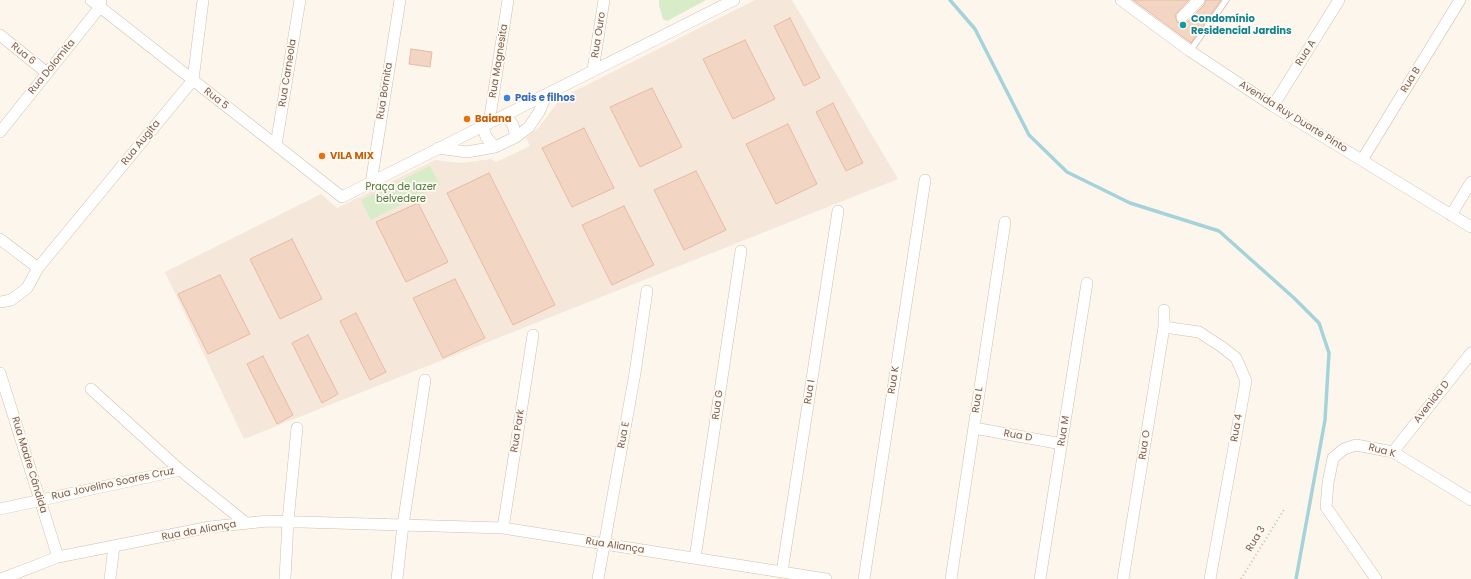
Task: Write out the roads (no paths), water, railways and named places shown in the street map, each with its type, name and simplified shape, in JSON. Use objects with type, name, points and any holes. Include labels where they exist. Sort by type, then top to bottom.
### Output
[{"type":"street","name":"Rua 5","points":[[91,0],[100,4],[193,80],[342,197],[370,183]]},
{"type":"street","points":[[193,80],[203,0]]},
{"type":"street","name":"Rua Carneola","points":[[276,145],[300,0]]},
{"type":"street","name":"Rua Bornita","points":[[370,183],[400,0]]},
{"type":"street","name":"Rua Magnesita","points":[[486,124],[508,0]]},
{"type":"street","name":"Rua Ouro","points":[[593,70],[604,0]]},
{"type":"street","points":[[370,183],[734,0]]},
{"type":"street","name":"Avenida Ruy Duarte Pinto","points":[[1121,0],[1190,51],[1273,106],[1471,227]]},
{"type":"street","points":[[1182,18],[1199,0]]},
{"type":"street","name":"Rua A","points":[[1273,106],[1339,0]]},
{"type":"street","name":"Rua B","points":[[1362,160],[1460,0]]},
{"type":"street","name":"Rua Dolomita","points":[[0,132],[100,4]]},
{"type":"street","name":"Rua 6","points":[[0,35],[47,73]]},
{"type":"street","name":"Rua Augita","points":[[0,302],[12,300],[27,288],[38,268],[193,80]]},
{"type":"street","points":[[438,148],[467,152],[495,146],[516,137],[528,128],[539,112],[547,94]]},
{"type":"street","points":[[505,115],[513,125],[516,137]]},
{"type":"street","points":[[486,124],[486,136],[495,146]]},
{"type":"street","name":"Rua K","points":[[864,579],[925,180]]},
{"type":"street","points":[[1451,215],[1471,182]]},
{"type":"street","name":"Rua I","points":[[782,572],[838,211]]},
{"type":"street","name":"Rua L","points":[[951,579],[1005,222]]},
{"type":"street","points":[[0,239],[38,268]]},
{"type":"street","name":"Rua G","points":[[695,558],[741,251]]},
{"type":"street","name":"Rua M","points":[[1040,579],[1087,283]]},
{"type":"street","name":"Rua E","points":[[598,579],[635,374],[647,291]]},
{"type":"street","name":"Rua O","points":[[1123,579],[1164,327],[1164,310]]},
{"type":"street","name":"Rua 4","points":[[1164,327],[1199,332],[1222,347],[1236,358],[1246,381],[1210,579]]},
{"type":"street","name":"Rua Park","points":[[503,528],[533,335]]},
{"type":"street","name":"Avenida D","points":[[1393,452],[1470,357]]},
{"type":"street","name":"Rua Madre Cândida","points":[[0,372],[6,409],[39,499],[58,557]]},
{"type":"street","points":[[397,579],[403,525],[425,380]]},
{"type":"street","points":[[91,389],[180,470],[246,523]]},
{"type":"street","points":[[285,579],[288,521],[296,428]]},
{"type":"street","name":"Rua D","points":[[974,428],[1062,444]]},
{"type":"street","name":"Rua K","points":[[1376,579],[1326,507],[1328,483],[1333,458],[1344,449],[1356,445],[1393,452],[1471,500]]},
{"type":"street","name":"Rua Jovelino Soares Cruz","points":[[0,509],[39,499],[180,470]]},
{"type":"street","name":"Rua da Aliança","points":[[1,579],[58,557],[210,527],[246,523],[288,521],[403,525]]},
{"type":"street","name":"Rua Aliança","points":[[403,525],[503,528],[826,579]]},
{"type":"street","points":[[110,579],[114,546]]},
{"type":"lane","points":[[1190,51],[1226,0]]},
{"type":"waterway","points":[[950,0],[975,29],[1029,135],[1067,172],[1130,203],[1219,231],[1294,298],[1319,323],[1329,353],[1325,420],[1296,579]]},
{"type":"place","name":"Condomínio Residencial Jardins","points":[[1183,25]]},
{"type":"place","name":"Pais e filhos","points":[[507,98]]},
{"type":"place","name":"Baiana","points":[[467,119]]},
{"type":"place","name":"VILA MIX","points":[[322,156]]},
{"type":"park label","name":"Praça de lazer belvedere","points":[[401,192]]}]
